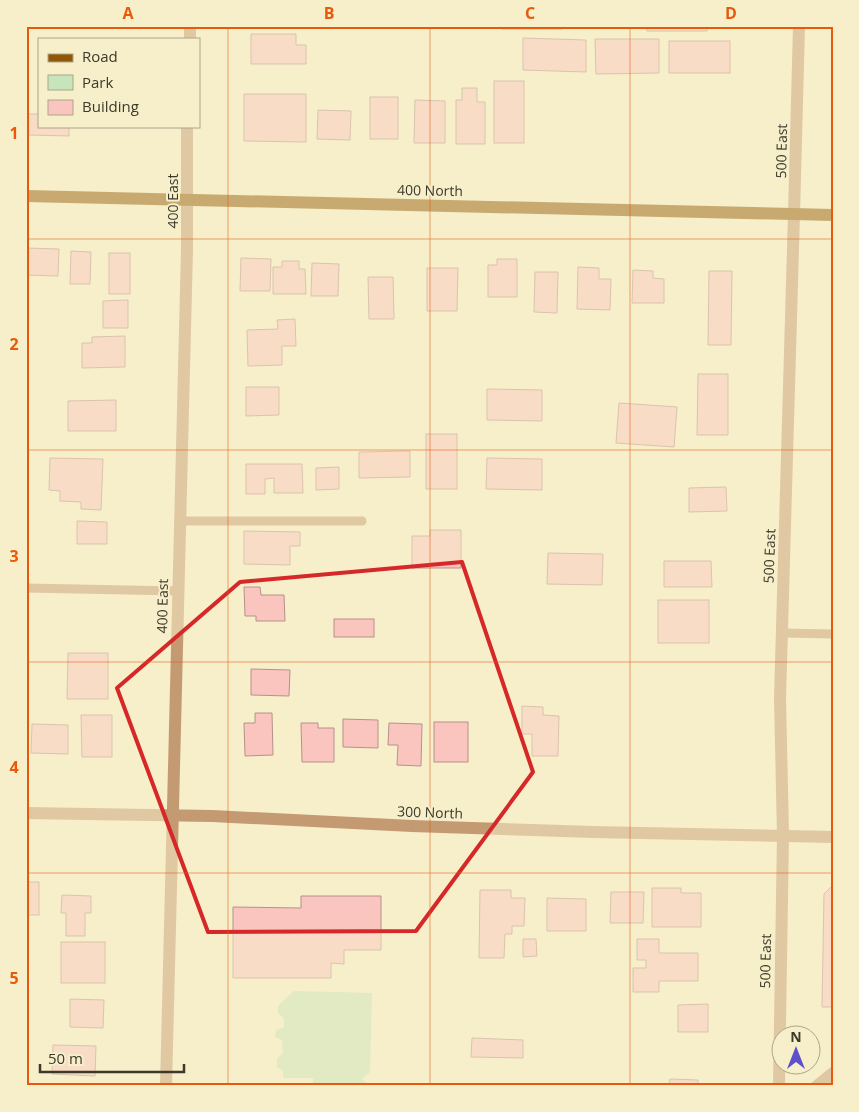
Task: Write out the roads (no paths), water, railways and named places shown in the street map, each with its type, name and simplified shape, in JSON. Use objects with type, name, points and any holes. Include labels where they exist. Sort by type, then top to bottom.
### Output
[{"type":"main road","name":"400 North","points":[[26,196],[833,215]]},
{"type":"street","name":"500 East","points":[[778,1086],[783,836],[780,698],[799,26]]},
{"type":"street","name":"400 East","points":[[166,1086],[188,128]]},
{"type":"street","name":"300 North","points":[[26,813],[172,815],[498,829],[833,837]]},
{"type":"street","points":[[817,1086],[833,1073]]},
{"type":"lane","points":[[179,521],[362,521]]},
{"type":"lane","points":[[26,588],[178,591]]},
{"type":"lane","points":[[782,633],[833,634]]}]
